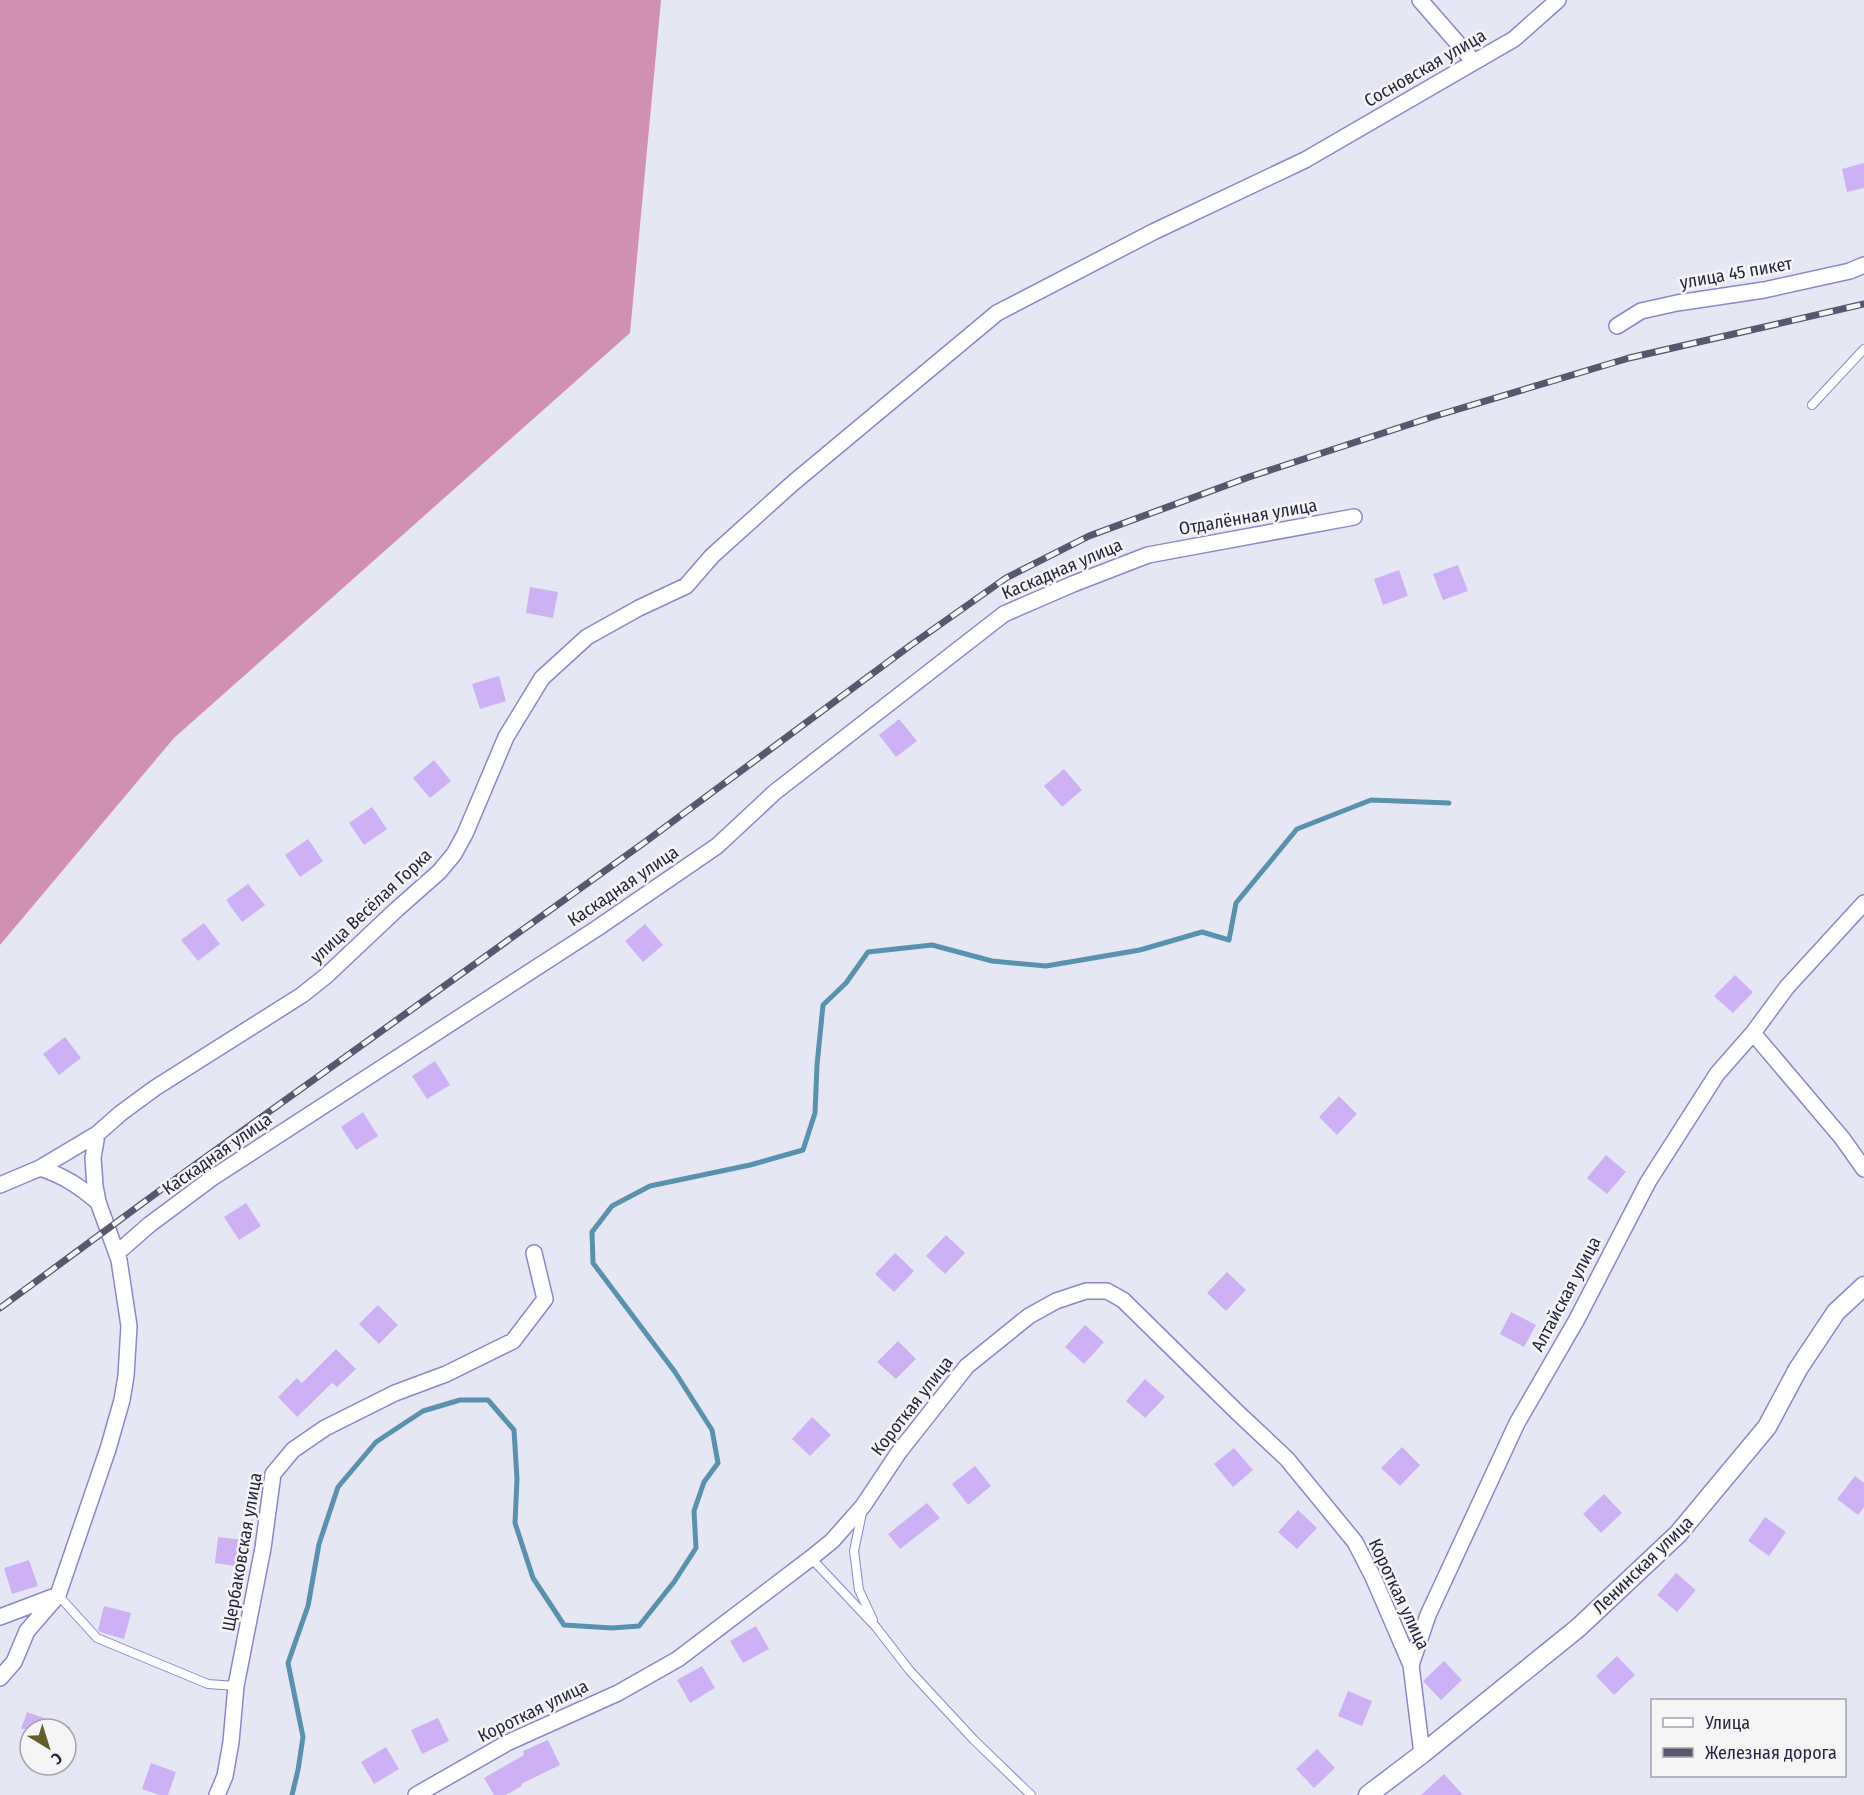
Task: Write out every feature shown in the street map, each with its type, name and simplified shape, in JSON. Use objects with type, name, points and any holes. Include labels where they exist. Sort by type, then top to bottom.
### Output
[{"type":"street","points":[[1420,0],[1474,62]]},
{"type":"street","name":"Сосновская улица","points":[[712,556],[793,483],[996,313],[1153,232],[1305,160],[1514,39],[1558,0]]},
{"type":"street","name":"улица 45 пикет","points":[[1617,326],[1641,311],[1677,303],[1764,290],[1850,271],[1864,265]]},
{"type":"street","name":"Отдалённая улица","points":[[1148,555],[1354,517]]},
{"type":"street","name":"Каскадная улица","points":[[117,1253],[212,1178],[596,929],[717,846],[775,792],[1004,614],[1072,584],[1148,555]]},
{"type":"street","name":"улица Весёлая Горка","points":[[0,1185],[40,1168],[97,1134],[155,1088],[302,995],[326,976],[439,872],[454,854],[506,737],[542,678],[587,637],[639,608],[686,586],[712,556]]},
{"type":"street","name":"Алтайская улица","points":[[1422,1754],[1411,1665],[1428,1615],[1517,1423],[1576,1321],[1648,1182],[1717,1074],[1787,987],[1864,903]]},
{"type":"street","points":[[1752,1033],[1842,1138],[1864,1169]]},
{"type":"street","points":[[0,1678],[14,1662],[27,1631],[58,1595],[108,1449],[122,1400],[129,1326],[117,1253],[98,1202],[95,1186],[93,1158],[97,1134]]},
{"type":"street","points":[[40,1168],[76,1184],[98,1202]]},
{"type":"street","name":"Щербаковская улица","points":[[217,1795],[225,1776],[231,1743],[236,1686],[263,1548],[273,1474],[293,1450],[325,1428],[394,1393],[446,1374],[513,1341],[545,1299],[534,1253]]},
{"type":"street","name":"Ленинская улица","points":[[1368,1795],[1578,1628],[1678,1534],[1767,1427],[1798,1368],[1836,1312],[1864,1286]]},
{"type":"street","name":"Короткая улица","points":[[417,1795],[507,1743],[618,1693],[678,1659],[831,1541],[863,1506],[898,1452],[967,1366],[1029,1316],[1056,1301],[1086,1291],[1107,1291],[1123,1300],[1287,1459],[1355,1542],[1373,1577],[1411,1665]]},
{"type":"street","points":[[0,1617],[58,1595]]},
{"type":"lane","points":[[1812,405],[1864,350]]},
{"type":"lane","points":[[863,1506],[854,1551],[860,1590],[876,1627]]},
{"type":"lane","points":[[811,1558],[876,1627],[926,1688],[974,1740],[1031,1795]]},
{"type":"lane","points":[[58,1595],[97,1638],[208,1683],[236,1686]]},
{"type":"shaded area","points":[[0,0],[661,0],[630,333],[174,738],[0,945]]},
{"type":"building","points":[[1864,163],[1864,188],[1847,192],[1842,169]]},
{"type":"building","points":[[1458,565],[1468,591],[1443,600],[1433,574]]},
{"type":"building","points":[[1399,570],[1408,596],[1383,605],[1374,579]]},
{"type":"building","points":[[530,587],[558,592],[553,618],[526,613]]},
{"type":"building","points":[[499,676],[506,701],[480,709],[472,684]]},
{"type":"building","points":[[899,719],[917,741],[896,757],[879,735]]},
{"type":"building","points":[[434,760],[451,781],[430,798],[413,778]]},
{"type":"building","points":[[1064,769],[1082,790],[1062,807],[1044,786]]},
{"type":"building","points":[[372,807],[387,829],[364,845],[349,823]]},
{"type":"building","points":[[308,839],[323,861],[300,877],[285,855]]},
{"type":"building","points":[[248,884],[265,905],[242,922],[226,900]]},
{"type":"building","points":[[204,923],[220,944],[198,961],[181,940]]},
{"type":"building","points":[[645,924],[663,945],[643,962],[625,941]]},
{"type":"building","points":[[1735,975],[1753,992],[1733,1013],[1714,996]]},
{"type":"building","points":[[65,1037],[81,1058],[59,1075],[43,1054]]},
{"type":"building","points":[[435,1061],[450,1085],[427,1099],[412,1076]]},
{"type":"building","points":[[1339,1096],[1357,1114],[1337,1135],[1319,1117]]},
{"type":"building","points":[[363,1112],[378,1136],[356,1150],[341,1127]]},
{"type":"building","points":[[1606,1155],[1626,1172],[1607,1194],[1587,1178]]},
{"type":"building","points":[[246,1203],[261,1226],[239,1240],[224,1217]]},
{"type":"building","points":[[946,1235],[965,1253],[945,1274],[926,1256]]},
{"type":"building","points":[[895,1253],[914,1271],[894,1292],[875,1274]]},
{"type":"building","points":[[1227,1272],[1246,1290],[1226,1311],[1207,1293]]},
{"type":"building","points":[[378,1305],[398,1325],[379,1344],[359,1324]]},
{"type":"building","points":[[1511,1312],[1536,1325],[1524,1347],[1500,1334]]},
{"type":"building","points":[[1085,1325],[1104,1342],[1084,1364],[1065,1347]]},
{"type":"building","points":[[898,1341],[916,1359],[896,1379],[877,1362]]},
{"type":"building","points":[[336,1349],[356,1369],[337,1387],[332,1383],[297,1417],[278,1397],[297,1378],[302,1383]]},
{"type":"building","points":[[1145,1379],[1165,1397],[1145,1418],[1126,1401]]},
{"type":"building","points":[[812,1417],[831,1435],[810,1456],[792,1439]]},
{"type":"building","points":[[1402,1447],[1420,1465],[1400,1486],[1381,1468]]},
{"type":"building","points":[[1234,1448],[1253,1470],[1233,1487],[1214,1464]]},
{"type":"building","points":[[975,1466],[991,1486],[968,1505],[952,1484]]},
{"type":"building","points":[[1855,1476],[1864,1483],[1864,1507],[1858,1515],[1837,1499]]},
{"type":"building","points":[[1604,1494],[1622,1513],[1601,1533],[1583,1514]]},
{"type":"building","points":[[927,1503],[940,1518],[900,1549],[888,1534]]},
{"type":"building","points":[[1298,1510],[1317,1528],[1297,1549],[1278,1532]]},
{"type":"building","points":[[1765,1517],[1786,1532],[1769,1556],[1748,1541]]},
{"type":"building","points":[[218,1537],[245,1540],[242,1567],[215,1563]]},
{"type":"building","points":[[29,1560],[38,1586],[12,1594],[4,1568]]},
{"type":"building","points":[[1676,1573],[1696,1590],[1677,1612],[1657,1595]]},
{"type":"building","points":[[104,1606],[131,1613],[124,1639],[98,1630]]},
{"type":"building","points":[[756,1626],[769,1649],[743,1663],[730,1641]]},
{"type":"building","points":[[1617,1656],[1635,1675],[1614,1695],[1596,1676]]},
{"type":"building","points":[[1444,1661],[1462,1680],[1441,1700],[1423,1681]]},
{"type":"building","points":[[702,1666],[715,1688],[690,1703],[677,1680]]},
{"type":"building","points":[[1348,1691],[1372,1701],[1362,1726],[1338,1716]]},
{"type":"building","points":[[27,1712],[41,1717],[25,1717]]},
{"type":"building","points":[[438,1718],[449,1741],[422,1754],[411,1730]]},
{"type":"building","points":[[548,1740],[560,1765],[521,1784],[522,1786],[506,1795],[494,1795],[484,1778],[524,1755],[523,1751]]},
{"type":"building","points":[[386,1747],[399,1769],[374,1784],[361,1762]]},
{"type":"building","points":[[1317,1749],[1335,1768],[1314,1788],[1296,1769]]},
{"type":"building","points":[[151,1763],[176,1772],[168,1795],[159,1795],[142,1789]]},
{"type":"building","points":[[1444,1774],[1463,1795],[1421,1795]]},
{"type":"waterway","points":[[292,1795],[303,1737],[288,1663],[308,1606],[319,1544],[338,1487],[376,1442],[423,1411],[460,1400],[488,1400],[514,1430],[517,1479],[515,1523],[533,1578],[564,1625],[612,1628],[639,1626],[674,1582],[696,1548],[694,1511],[704,1482],[718,1463],[712,1430],[675,1372],[593,1263],[592,1232],[612,1206],[650,1186],[750,1165],[803,1150],[815,1113],[823,1005],[846,983],[868,952],[932,945],[992,961],[1046,966],[1140,950],[1202,932],[1229,940],[1236,903],[1297,829],[1371,800],[1449,803]]},
{"type":"railway","points":[[0,1308],[1006,578],[1089,536],[1249,477],[1432,417],[1629,358],[1864,304]]}]
